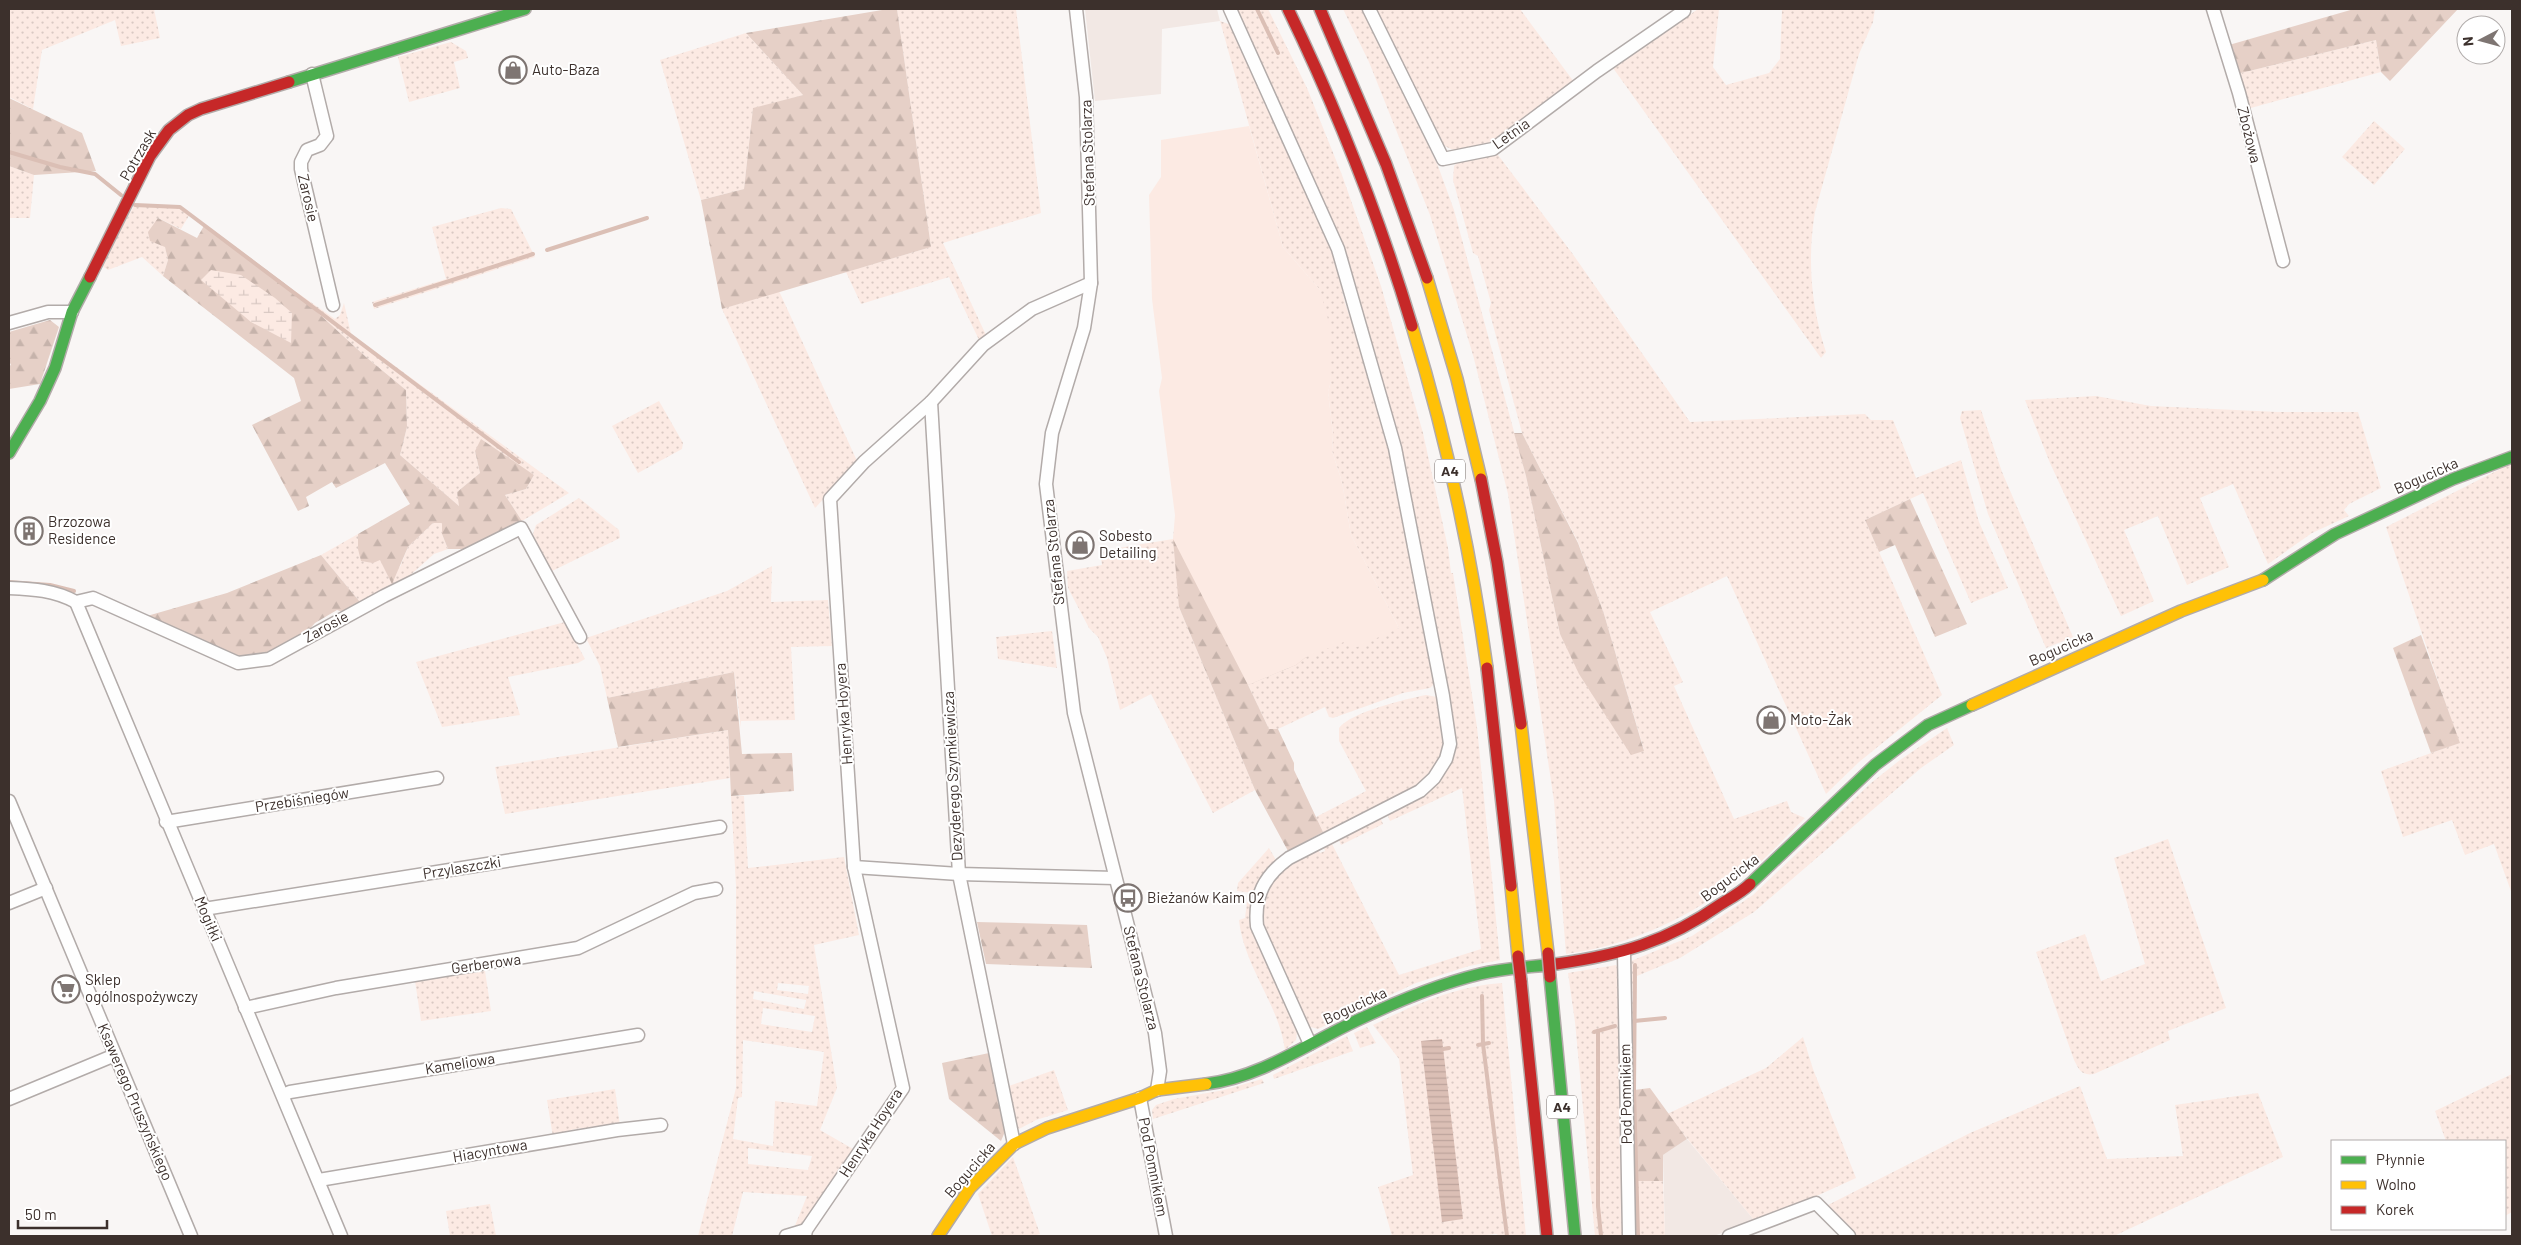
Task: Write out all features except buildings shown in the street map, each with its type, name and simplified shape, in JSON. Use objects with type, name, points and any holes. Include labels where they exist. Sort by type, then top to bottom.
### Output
[{"type":"main road","name":"Potrzask","points":[[9,453],[40,401],[55,368],[72,312],[150,156],[169,130],[188,115],[201,109],[497,13],[525,9]]},
{"type":"main road","name":"A4","points":[[1288,9],[1362,179],[1396,273],[1435,408],[1468,556],[1485,659],[1501,780],[1547,1236]]},
{"type":"main road","name":"A4","points":[[1320,9],[1367,114],[1411,230],[1443,330],[1471,433],[1492,534],[1516,671],[1548,953],[1576,1236]]},
{"type":"main road","name":"Bogucicka","points":[[938,1236],[970,1188],[1014,1144],[1047,1128],[1140,1098],[1156,1090],[1223,1082],[1268,1066],[1414,995],[1481,974],[1583,961],[1624,952],[1679,930],[1703,917],[1747,887],[1875,764],[1928,725],[2181,611],[2248,587],[2275,574],[2303,553],[2335,534],[2453,479],[2512,457]]},
{"type":"street","name":"Stefana Stolarza","points":[[1076,9],[1086,97],[1091,283],[1084,328],[1052,433],[1046,484],[1074,713],[1156,1033],[1160,1071],[1156,1090]]},
{"type":"street","points":[[1230,9],[1338,249],[1395,448],[1446,714],[1450,744],[1446,759],[1434,778],[1420,791],[1289,858],[1273,870],[1258,894],[1255,912],[1257,926],[1310,1044]]},
{"type":"street","name":"Letnia","points":[[1369,9],[1443,159],[1493,149],[1597,71],[1684,11]]},
{"type":"street","name":"Zbożowa","points":[[2213,9],[2239,93],[2283,261]]},
{"type":"street","name":"Zarosie","points":[[312,74],[327,136],[320,146],[307,150],[301,162],[301,169],[333,305]]},
{"type":"street","name":"Henryka Hoyera","points":[[806,1233],[903,1088],[854,867],[830,498],[864,462],[931,402],[983,345],[1032,309],[1091,283]]},
{"type":"street","points":[[9,322],[48,312],[72,312]]},
{"type":"street","name":"Dezyderego Szymkiewicza","points":[[931,402],[959,874],[1014,1144]]},
{"type":"street","name":"Zarosie","points":[[9,588],[38,589],[62,594],[76,602],[93,598],[238,664],[269,659],[384,596],[521,528],[580,637]]},
{"type":"street","name":"Mogiłki","points":[[76,602],[166,822],[319,1180],[341,1236]]},
{"type":"street","name":"Przebiśniegów","points":[[166,822],[437,778]]},
{"type":"street","name":"Ksawerego Pruszyńskiego","points":[[9,801],[191,1236]]},
{"type":"street","name":"Przylaszczki","points":[[204,909],[720,828]]},
{"type":"street","points":[[854,867],[959,874],[1115,878]]},
{"type":"street","points":[[9,903],[46,888]]},
{"type":"street","name":"Gerberowa","points":[[245,1008],[336,988],[578,948],[694,893],[716,889]]},
{"type":"street","name":"Pod Pomnikiem","points":[[1624,952],[1629,1236]]},
{"type":"street","name":"Kameliowa","points":[[283,1095],[308,1089],[638,1035]]},
{"type":"street","points":[[9,1099],[115,1055]]},
{"type":"street","name":"Pod Pomnikiem","points":[[1140,1098],[1166,1236]]},
{"type":"street","name":"Hiacyntowa","points":[[319,1180],[618,1130],[661,1125]]},
{"type":"street","points":[[1729,1236],[1816,1203],[1849,1236]]},
{"type":"street","points":[[786,1236],[806,1233]]},
{"type":"shaded area","points":[[1085,9],[1217,9],[1220,21],[1162,29],[1161,94],[1095,101]]},
{"type":"shaded area","points":[[1442,1039],[1463,1219],[1442,1222],[1421,1041]]},
{"type":"shaded area","points":[[1687,1139],[1754,1220],[1714,1236],[1665,1236],[1663,1155]]},
{"type":"green space","points":[[9,9],[154,9],[160,38],[121,46],[115,20],[42,50],[33,109],[9,97]]},
{"type":"green space","points":[[897,9],[1016,9],[1041,213],[943,243],[986,335],[980,342],[949,277],[861,304],[846,272],[931,247]]},
{"type":"green space","points":[[897,9],[931,247],[722,309],[701,200],[744,189],[753,108],[803,95],[746,33]]},
{"type":"green space","points":[[1235,9],[1268,9],[1307,88],[1342,175],[1381,286],[1423,433],[1448,548],[1451,573],[1453,573],[1477,727],[1500,960],[1469,966],[1416,983],[1318,1029],[1307,1026],[1263,927],[1263,896],[1283,867],[1318,848],[1320,853],[1325,851],[1323,845],[1331,842],[1399,975],[1481,949],[1462,788],[1390,821],[1387,814],[1433,789],[1452,757],[1415,529],[1341,246]]},
{"type":"green space","points":[[1343,9],[1363,9],[1438,166],[1454,210],[1526,476],[1560,634],[1644,750],[1604,614],[1578,542],[1522,433],[1489,310],[1491,303],[1478,256],[1473,253],[1453,180],[1454,166],[1459,161],[1481,158],[1495,151],[1572,253],[1690,422],[1865,414],[1871,420],[1893,420],[1916,478],[1961,460],[1979,522],[2008,588],[1971,603],[1923,493],[1865,520],[1942,695],[1859,762],[1826,794],[1727,576],[1650,612],[1683,682],[1674,686],[1734,819],[1787,801],[1791,812],[1805,818],[1744,876],[1704,904],[1660,927],[1614,944],[1566,954],[1554,801],[1508,494],[1473,355],[1430,215],[1369,62]]},
{"type":"green space","points":[[1374,9],[1520,9],[1574,82],[1485,147],[1456,151],[1442,145]]},
{"type":"green space","points":[[1698,9],[1719,9],[1713,67],[1726,85],[1769,73],[1780,59],[1782,9],[1875,9],[1873,22],[1859,54],[1815,212],[1811,265],[1814,300],[1826,352],[1821,358],[1613,68]]},
{"type":"green space","points":[[2354,9],[2458,9],[2390,81],[2381,72],[2376,40],[2237,74],[2229,45]]},
{"type":"green space","points":[[1220,21],[1231,25],[1338,259],[1346,306],[1358,331],[1392,449],[1435,678],[1434,684],[1430,688],[1403,693],[1333,718],[1329,717],[1325,707],[1278,729],[1269,729],[1248,685],[1296,665],[1179,607],[1255,790],[1213,813],[1151,694],[1120,710],[1107,658],[1098,637],[1089,628],[1068,588],[1067,571],[1102,565],[1100,551],[1173,539],[1175,515],[1344,641],[1399,628],[1351,535],[1342,482],[1332,451],[1333,434],[1328,392],[1331,381],[1320,290],[1283,247]]},
{"type":"green space","points":[[746,33],[803,95],[753,109],[744,189],[701,200],[660,60]]},
{"type":"green space","points":[[2376,40],[2381,72],[2247,109],[2237,74]]},
{"type":"green space","points":[[451,42],[466,51],[468,58],[454,62],[460,88],[409,102],[398,57]]},
{"type":"green space","points":[[9,98],[82,133],[96,171],[34,175],[9,166]]},
{"type":"green space","points":[[2374,121],[2405,149],[2374,185],[2342,157]]},
{"type":"green space","points":[[1249,126],[1283,247],[1320,290],[1329,323],[1331,381],[1328,392],[1333,434],[1332,451],[1342,482],[1351,535],[1399,628],[1357,647],[1344,642],[1306,657],[1296,665],[1248,685],[1173,539],[1176,523],[1159,391],[1162,378],[1152,299],[1149,195],[1161,177],[1161,140]]},
{"type":"green space","points":[[9,166],[34,175],[30,218],[9,218]]},
{"type":"green space","points":[[134,206],[178,208],[190,214],[181,229],[158,218],[151,241],[165,246],[168,260],[163,276],[142,257],[108,270],[101,265]]},
{"type":"green space","points":[[501,208],[511,209],[535,257],[374,309],[372,302],[446,279],[432,227]]},
{"type":"green space","points":[[158,218],[197,238],[205,224],[292,289],[366,357],[406,390],[407,427],[400,455],[459,506],[457,492],[480,473],[475,451],[481,439],[534,475],[526,489],[505,495],[522,521],[468,549],[448,549],[442,534],[442,523],[433,523],[408,547],[392,584],[380,560],[373,563],[361,561],[358,549],[358,534],[410,504],[385,463],[336,488],[332,482],[306,497],[309,506],[298,511],[252,425],[301,401],[294,378],[163,276],[168,260],[165,247],[150,241],[148,232]]},
{"type":"green space","points":[[211,270],[241,275],[275,298],[292,313],[291,343],[251,322],[201,280]]},
{"type":"green space","points":[[292,289],[335,319],[340,315],[344,303],[351,334],[569,493],[522,521],[505,495],[526,489],[534,475],[509,460],[475,451],[480,473],[457,492],[460,507],[400,455],[407,427],[406,390],[366,357]]},
{"type":"green space","points":[[779,291],[858,463],[815,508],[722,309]]},
{"type":"green space","points":[[50,320],[59,327],[40,384],[9,389],[9,366],[11,365],[9,361],[9,332]]},
{"type":"green space","points":[[2096,396],[2151,406],[2278,412],[2358,412],[2381,488],[2349,504],[2344,510],[2349,516],[2312,533],[2268,564],[2233,484],[2200,498],[2229,567],[2187,585],[2158,516],[2124,530],[2154,601],[2121,616],[2050,463],[2025,400]]},
{"type":"green space","points":[[659,401],[683,443],[682,449],[638,473],[612,426]]},
{"type":"green space","points":[[1981,410],[2002,472],[2073,637],[2046,648],[1988,514],[1960,418],[1962,411]]},
{"type":"green space","points":[[1514,433],[1522,433],[1578,543],[1604,614],[1644,751],[1631,755],[1579,674],[1560,634],[1526,476]]},
{"type":"green space","points":[[2512,463],[2512,894],[2494,844],[2465,855],[2452,820],[2403,837],[2381,771],[2459,743],[2386,527]]},
{"type":"green space","points":[[579,498],[619,530],[620,538],[550,572],[533,534],[536,525]]},
{"type":"green space","points":[[1910,499],[1967,624],[1935,637],[1895,545],[1879,552],[1865,520]]},
{"type":"green space","points":[[433,523],[442,523],[442,534],[448,549],[434,554],[407,578],[360,602],[321,555],[358,534],[358,549],[400,567],[408,547]]},
{"type":"green space","points":[[1173,539],[1306,657],[1296,665],[1248,685],[1269,729],[1278,729],[1294,763],[1294,770],[1323,832],[1288,851],[1255,790],[1179,607]]},
{"type":"green space","points":[[321,555],[360,602],[343,612],[337,610],[315,623],[307,632],[262,656],[237,657],[147,616],[227,593]]},
{"type":"green space","points":[[772,566],[771,602],[828,600],[832,646],[791,647],[795,720],[741,721],[741,728],[734,672],[607,698],[600,666],[586,638],[727,591]]},
{"type":"green space","points":[[565,622],[585,659],[578,663],[508,677],[520,715],[442,727],[416,662]]},
{"type":"green space","points":[[1052,631],[1057,668],[998,659],[996,637]]},
{"type":"green space","points":[[2421,635],[2460,743],[2431,753],[2393,648]]},
{"type":"green space","points":[[734,672],[742,754],[792,753],[794,791],[731,796],[728,730],[618,747],[607,698]]},
{"type":"green space","points":[[1426,695],[1437,697],[1444,739],[1442,753],[1437,764],[1420,786],[1318,839],[1317,836],[1323,832],[1316,817],[1366,791],[1339,741],[1339,728],[1345,722],[1367,712]]},
{"type":"green space","points":[[1947,728],[1954,745],[1921,768],[1754,912],[1680,958],[1637,976],[1634,1090],[1636,1181],[1663,1181],[1665,1236],[1632,1236],[1629,1019],[1633,999],[1631,961],[1692,936],[1753,895],[1871,783],[1900,760]]},
{"type":"green space","points":[[728,730],[730,778],[505,814],[495,767]]},
{"type":"green space","points":[[731,796],[744,796],[748,868],[844,857],[859,935],[814,945],[837,1088],[820,1130],[853,1149],[801,1225],[794,1228],[807,1196],[743,1192],[732,1236],[698,1236],[736,1088],[736,886]],"holes":[[[778,983],[809,986],[808,994],[777,990]],[[754,991],[806,1001],[804,1009],[753,999]],[[763,1008],[815,1016],[812,1032],[761,1024]],[[743,1040],[824,1052],[817,1106],[775,1101],[773,1146],[733,1139],[738,1098],[742,1097]],[[748,1148],[812,1156],[808,1170],[748,1164]]]},
{"type":"green space","points":[[1380,817],[1383,824],[1341,845],[1338,838]]},
{"type":"green space","points":[[2168,839],[2226,1008],[2168,1031],[2170,1040],[2094,1074],[2084,1073],[2079,1069],[2074,1060],[2036,952],[2085,934],[2101,981],[2145,964],[2114,858]]},
{"type":"green space","points":[[1269,848],[1276,860],[1260,877],[1253,893],[1237,891],[1238,883]]},
{"type":"green space","points":[[1247,902],[1251,903],[1282,996],[1297,1032],[1296,1040],[1285,1050],[1282,1033],[1276,1017],[1247,954],[1242,937],[1239,920],[1245,918]]},
{"type":"green space","points":[[977,922],[1087,925],[1092,968],[986,964]]},
{"type":"green space","points":[[1616,965],[1618,968],[1623,1236],[1595,1236],[1575,1022],[1568,973]]},
{"type":"green space","points":[[485,971],[491,1011],[421,1021],[415,981]]},
{"type":"green space","points":[[1502,983],[1526,1236],[1500,1236],[1496,1234],[1477,1236],[1392,1236],[1378,1187],[1413,1175],[1399,1059],[1373,1025],[1404,1010],[1452,992]]},
{"type":"green space","points":[[1367,1027],[1376,1043],[1360,1048],[1354,1033]]},
{"type":"green space","points":[[1347,1036],[1353,1051],[1274,1079],[1273,1075]]},
{"type":"green space","points":[[1803,1037],[1813,1069],[1856,1178],[1799,1204],[1754,1220],[1667,1114],[1766,1068]]},
{"type":"green space","points":[[989,1053],[1006,1129],[1001,1141],[949,1099],[942,1063]]},
{"type":"green space","points":[[1054,1070],[1068,1110],[1036,1120],[1019,1129],[1009,1086]]},
{"type":"green space","points":[[2512,1074],[2512,1212],[2506,1215],[2506,1140],[2446,1140],[2435,1111]]},
{"type":"green space","points":[[1262,1079],[1264,1083],[1153,1119],[1152,1110],[1156,1105],[1174,1099],[1224,1090]]},
{"type":"green space","points":[[2080,1086],[2107,1159],[2183,1156],[2175,1105],[2258,1093],[2283,1157],[2114,1236],[1856,1236],[1826,1206],[1970,1133]]},
{"type":"green space","points":[[1650,1088],[1687,1139],[1663,1155],[1663,1181],[1636,1181],[1634,1090]]},
{"type":"green space","points":[[615,1089],[620,1126],[584,1132],[581,1128],[571,1130],[569,1135],[553,1137],[547,1100]]},
{"type":"green space","points":[[1013,1157],[1040,1234],[1034,1236],[992,1236],[978,1194]]},
{"type":"green space","points":[[490,1204],[496,1236],[450,1236],[446,1211]]},
{"type":"waterway","points":[[1257,9],[1278,53]]},
{"type":"waterway","points":[[9,152],[60,167],[95,174],[121,195]]},
{"type":"waterway","points":[[135,205],[180,207],[519,462]]},
{"type":"waterway","points":[[547,250],[647,218]]},
{"type":"waterway","points":[[375,305],[533,254]]},
{"type":"waterway","points":[[9,582],[50,585],[74,591]]},
{"type":"waterway","points":[[1635,965],[1634,1090],[1638,1236]]},
{"type":"waterway","points":[[1482,996],[1483,1044],[1507,1236]]},
{"type":"waterway","points":[[1634,1021],[1665,1018]]},
{"type":"waterway","points":[[1594,1032],[1615,1026]]},
{"type":"waterway","points":[[1598,1031],[1598,1206],[1601,1236]]},
{"type":"waterway","points":[[1478,1045],[1489,1043]]},
{"type":"waterway","points":[[1443,1049],[1449,1048]]},
{"type":"traffic: fast","points":[[289,82],[525,9]]},
{"type":"traffic: fast","points":[[9,453],[40,401],[55,368],[72,312],[90,277]]},
{"type":"traffic: fast","points":[[2263,580],[2335,534],[2453,479],[2512,457]]},
{"type":"traffic: fast","points":[[1750,884],[1875,765],[1928,725],[1972,705]]},
{"type":"traffic: fast","points":[[1206,1084],[1247,1074],[1285,1058],[1360,1019],[1434,988],[1489,972],[1556,964]]},
{"type":"traffic: fast","points":[[1550,977],[1575,1236]]},
{"type":"traffic: slow","points":[[1427,278],[1457,379],[1481,479]]},
{"type":"traffic: slow","points":[[1412,326],[1436,410],[1456,496],[1481,625],[1487,668]]},
{"type":"traffic: slow","points":[[1972,705],[2181,611],[2263,580]]},
{"type":"traffic: slow","points":[[1521,724],[1548,953]]},
{"type":"traffic: slow","points":[[1511,886],[1518,956]]},
{"type":"traffic: slow","points":[[938,1236],[970,1188],[1014,1144],[1047,1128],[1140,1098],[1157,1090],[1206,1084]]},
{"type":"traffic: jam","points":[[1288,9],[1341,126],[1386,245],[1412,326]]},
{"type":"traffic: jam","points":[[1320,9],[1386,164],[1427,278]]},
{"type":"traffic: jam","points":[[90,277],[150,156],[169,130],[188,115],[201,109],[289,82]]},
{"type":"traffic: jam","points":[[1481,479],[1497,562],[1521,724]]},
{"type":"traffic: jam","points":[[1487,668],[1511,886]]},
{"type":"traffic: jam","points":[[1556,964],[1622,951],[1662,937],[1701,917],[1750,884]]},
{"type":"traffic: jam","points":[[1548,953],[1550,977]]},
{"type":"traffic: jam","points":[[1518,956],[1521,981]]},
{"type":"traffic: jam","points":[[1521,981],[1547,1236]]},
{"type":"place","name":"Auto-Baza","points":[[513,70]]},
{"type":"place","name":"Brzozowa Residence","points":[[29,531]]},
{"type":"place","name":"Sobesto Detailing","points":[[1080,545]]},
{"type":"place","name":"Moto-Żak","points":[[1771,720]]},
{"type":"place","name":"Bieżanów Kaim 02","points":[[1128,898]]},
{"type":"place","name":"Sklep ogólnospożywczy","points":[[66,989]]}]
